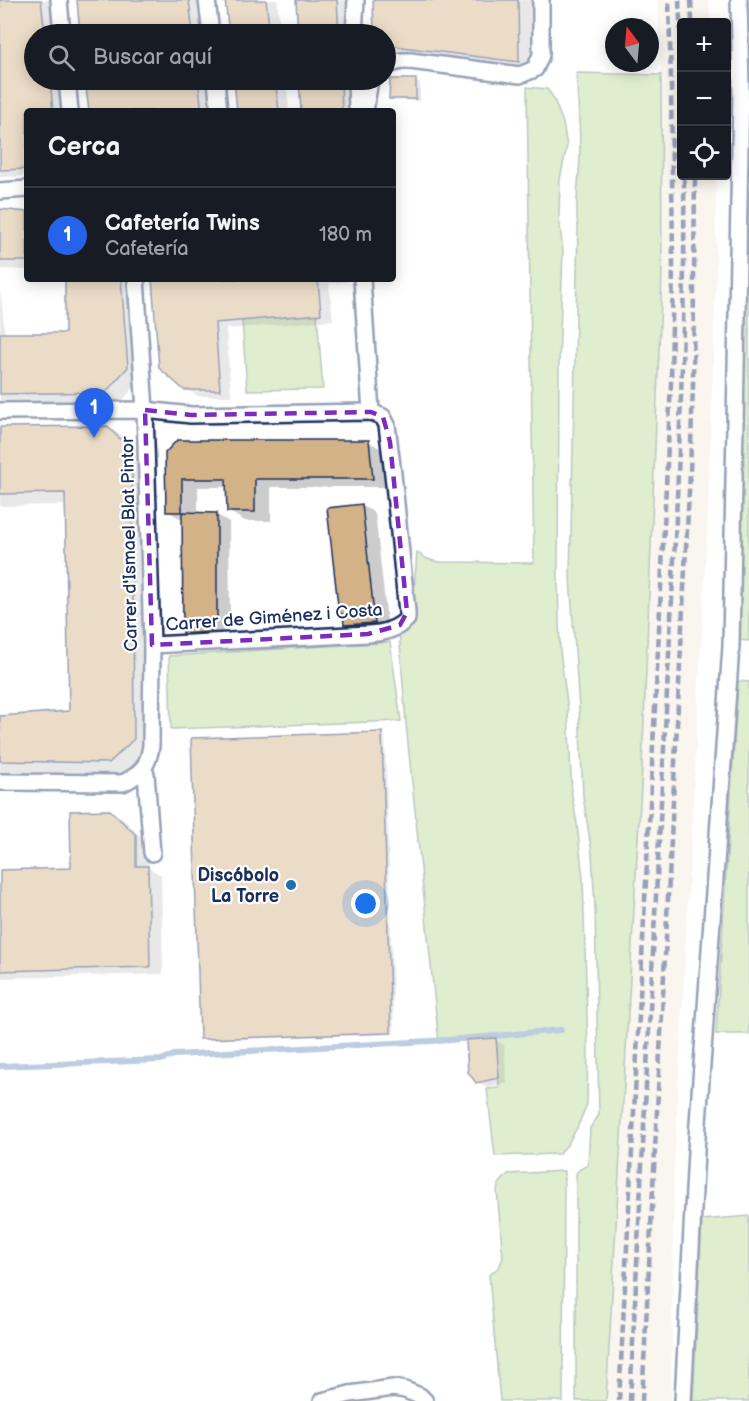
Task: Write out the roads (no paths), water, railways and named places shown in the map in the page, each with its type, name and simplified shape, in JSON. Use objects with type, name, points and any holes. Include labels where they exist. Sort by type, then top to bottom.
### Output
[{"type":"street","points":[[59,0],[61,24]]},
{"type":"street","points":[[207,0],[210,24]]},
{"type":"street","points":[[355,24],[356,0]]},
{"type":"street","points":[[396,62],[410,61],[520,75],[536,69],[541,55],[541,0]]},
{"type":"street","points":[[683,1401],[696,1152],[731,646],[745,92],[739,0]]},
{"type":"street","points":[[396,56],[410,61]]},
{"type":"street","points":[[68,90],[70,108]]},
{"type":"street","points":[[217,90],[219,108]]},
{"type":"street","points":[[356,90],[357,108]]},
{"type":"street","points":[[365,108],[368,90]]},
{"type":"street","points":[[0,190],[24,189]]},
{"type":"street","name":"Carrer d'Ismael Blat Pintor","points":[[136,282],[144,373],[152,645],[151,746],[149,760],[142,771],[146,774],[152,853]]},
{"type":"street","points":[[0,411],[145,410],[191,415],[371,412],[362,282]]},
{"type":"street","name":"Carrer de Giménez i Costa","points":[[152,645],[368,634],[392,630],[406,619],[387,425],[382,417],[371,412]]},
{"type":"street","points":[[0,782],[123,783],[142,771]]},
{"type":"street","points":[[322,1401],[350,1394],[393,1388],[420,1396],[425,1401]]},
{"type":"waterway","points":[[0,1066],[161,1060],[174,1055],[448,1040],[561,1030]]},
{"type":"railway","points":[[619,1401],[671,383],[673,264],[669,0]]},
{"type":"railway","points":[[679,0],[680,18]]},
{"type":"railway","points":[[691,0],[692,18]]},
{"type":"railway","points":[[630,1401],[672,605],[683,319],[684,180]]},
{"type":"railway","points":[[642,1401],[690,472],[695,180]]},
{"type":"place","name":"Cafetería Twins","points":[[94,438]]},
{"type":"place","name":"Discóbolo La Torre","points":[[291,885]]}]
